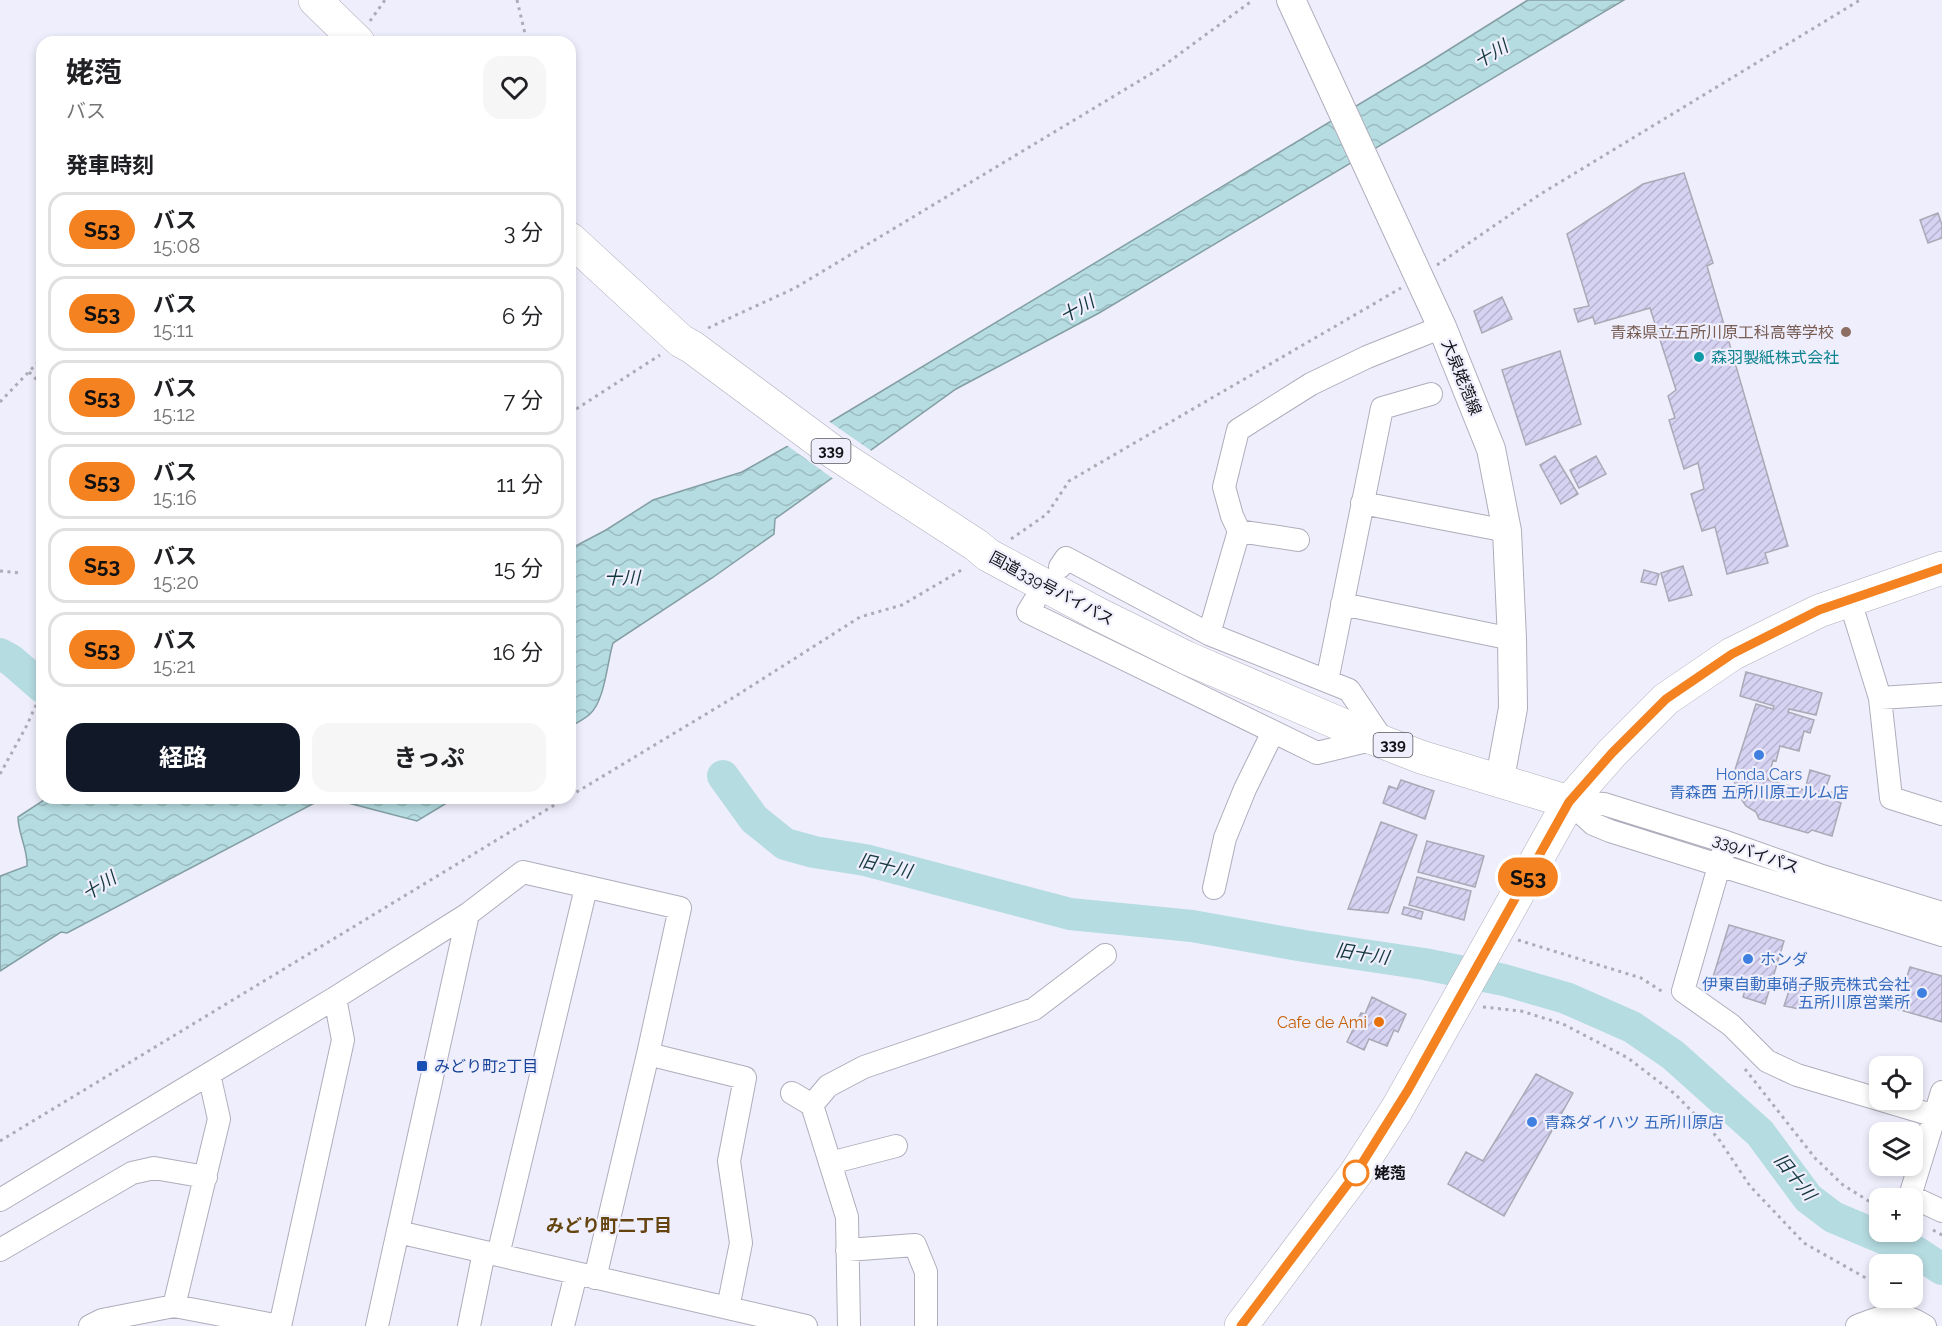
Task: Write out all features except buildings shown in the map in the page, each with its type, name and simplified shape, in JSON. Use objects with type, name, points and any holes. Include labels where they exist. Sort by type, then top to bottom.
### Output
[{"type":"highway","points":[[315,0],[352,36]]},
{"type":"highway","name":"国道339号バイパス","points":[[576,244],[687,344],[836,454],[982,550],[1098,614],[1187,658],[1421,757],[1569,802]]},
{"type":"highway","points":[[1241,1326],[1356,1173],[1464,1009],[1503,941],[1569,802],[1612,753],[1666,699],[1732,654],[1819,610],[1942,568]]},
{"type":"main road","name":"大泉姥萢線","points":[[1291,0],[1442,327],[1491,449],[1507,531],[1512,639],[1513,708],[1501,773],[1497,781]]},
{"type":"street","points":[[1209,634],[1239,531],[1224,487],[1238,430],[1311,384],[1367,357],[1442,327]]},
{"type":"street","points":[[1327,681],[1382,408],[1431,393]]},
{"type":"street","points":[[1362,503],[1507,531]]},
{"type":"street","points":[[1239,531],[1298,540]]},
{"type":"street","points":[[1034,602],[1028,612],[1317,753],[1379,740],[1349,690],[1209,634],[1066,558],[1060,567]]},
{"type":"street","points":[[1850,601],[1880,698],[1891,798],[1942,814]]},
{"type":"street","points":[[1342,604],[1512,639]]},
{"type":"street","points":[[1880,698],[1942,694]]},
{"type":"street","points":[[1214,888],[1225,838],[1245,789],[1273,732]]},
{"type":"street","points":[[1569,802],[1593,824],[1942,935]]},
{"type":"street","name":"339バイパス","points":[[1569,802],[1604,804],[1942,913]]},
{"type":"street","points":[[1726,842],[1683,991],[1731,1025],[1767,1061],[1797,1076],[1938,1117]]},
{"type":"street","points":[[0,1200],[335,998],[468,914],[523,872],[680,908],[648,1054],[586,1276],[563,1326]]},
{"type":"street","points":[[469,1326],[491,1253],[586,888]]},
{"type":"street","points":[[377,1326],[468,914]]},
{"type":"street","points":[[813,1105],[828,1086],[864,1067],[1034,1009],[1105,955]]},
{"type":"street","points":[[90,1326],[102,1320],[174,1306],[280,1326],[343,1040],[335,998]]},
{"type":"street","points":[[648,1054],[745,1078],[729,1161],[741,1243],[728,1308]]},
{"type":"street","points":[[174,1306],[219,1119],[209,1074]]},
{"type":"street","points":[[1942,1092],[1938,1117],[1910,1196],[1942,1211]]},
{"type":"street","points":[[792,1093],[813,1105],[847,1217],[849,1326]]},
{"type":"street","points":[[830,1163],[896,1146]]},
{"type":"street","points":[[0,1250],[132,1173],[154,1168],[206,1177]]},
{"type":"street","points":[[398,1232],[804,1326]]},
{"type":"street","points":[[847,1250],[915,1245],[926,1272],[926,1326]]},
{"type":"street","points":[[1857,1326],[1897,1314],[1912,1318],[1925,1326]]},
{"type":"path","points":[[518,0],[526,36]]},
{"type":"path","points":[[576,409],[687,344],[795,288],[1159,69],[1253,0]]},
{"type":"path","points":[[576,792],[731,699],[860,617],[902,605],[982,550],[1047,514],[1069,481],[1419,278],[1539,195],[1860,0]]},
{"type":"path","points":[[0,402],[36,364]]},
{"type":"path","points":[[29,372],[36,379]]},
{"type":"path","points":[[0,571],[20,573]]},
{"type":"path","points":[[0,774],[36,705]]},
{"type":"path","points":[[0,1141],[556,804]]},
{"type":"path","points":[[1503,941],[1641,978],[1670,997]]},
{"type":"path","points":[[1464,1009],[1521,1011],[1563,1024],[1628,1058],[1675,1094],[1718,1138],[1750,1186],[1804,1243],[1869,1280]]},
{"type":"path","points":[[1739,1062],[1815,1158],[1843,1185],[1869,1201]]},
{"type":"water","name":"十川","points":[[1528,0],[1624,0],[1099,313],[956,389],[775,519],[774,534],[613,643],[599,700],[588,716],[576,723],[576,546],[653,500],[742,472],[827,424],[1426,64]]},
{"type":"water","name":"十川","points":[[38,804],[313,804],[67,933],[61,932],[0,971],[0,876],[27,866],[18,817]]},
{"type":"water","points":[[352,804],[445,804],[417,821]]},
{"type":"pier","points":[[827,420],[873,452],[835,480],[785,444]]},
{"type":"waterway","points":[[0,654],[11,660],[36,682]]},
{"type":"waterway","name":"旧十川","points":[[723,776],[754,819],[785,844],[814,852],[865,860],[1070,914],[1192,926],[1424,964],[1504,980],[1566,998],[1632,1027],[1673,1055],[1760,1133],[1808,1198],[1833,1217],[1916,1252],[1942,1269]]},
{"type":"bus line","name":"S53","points":[[1241,1326],[1356,1173],[1408,1090],[1569,802],[1612,753],[1666,699],[1732,654],[1819,610],[1942,568]]},
{"type":"place","name":"青森県立五所川原工科高等学校","points":[[1846,332]]},
{"type":"place","name":"森羽製紙株式会社","points":[[1699,357]]},
{"type":"place","name":"Honda Cars 青森西 五所川原エルム店","points":[[1759,755]]},
{"type":"place","name":"ホンダ","points":[[1748,959]]},
{"type":"place","name":"伊東自動車硝子販売株式会社 五所川原営業所","points":[[1922,993]]},
{"type":"place","name":"Cafe de Ami","points":[[1379,1022]]},
{"type":"place","name":"みどり町2丁目","points":[[422,1066]]},
{"type":"place","name":"青森ダイハツ 五所川原店","points":[[1532,1122]]},
{"type":"place","name":"姥萢","points":[[1356,1173]]},
{"type":"district","name":"みどり町二丁目","points":[[609,1226]]}]
